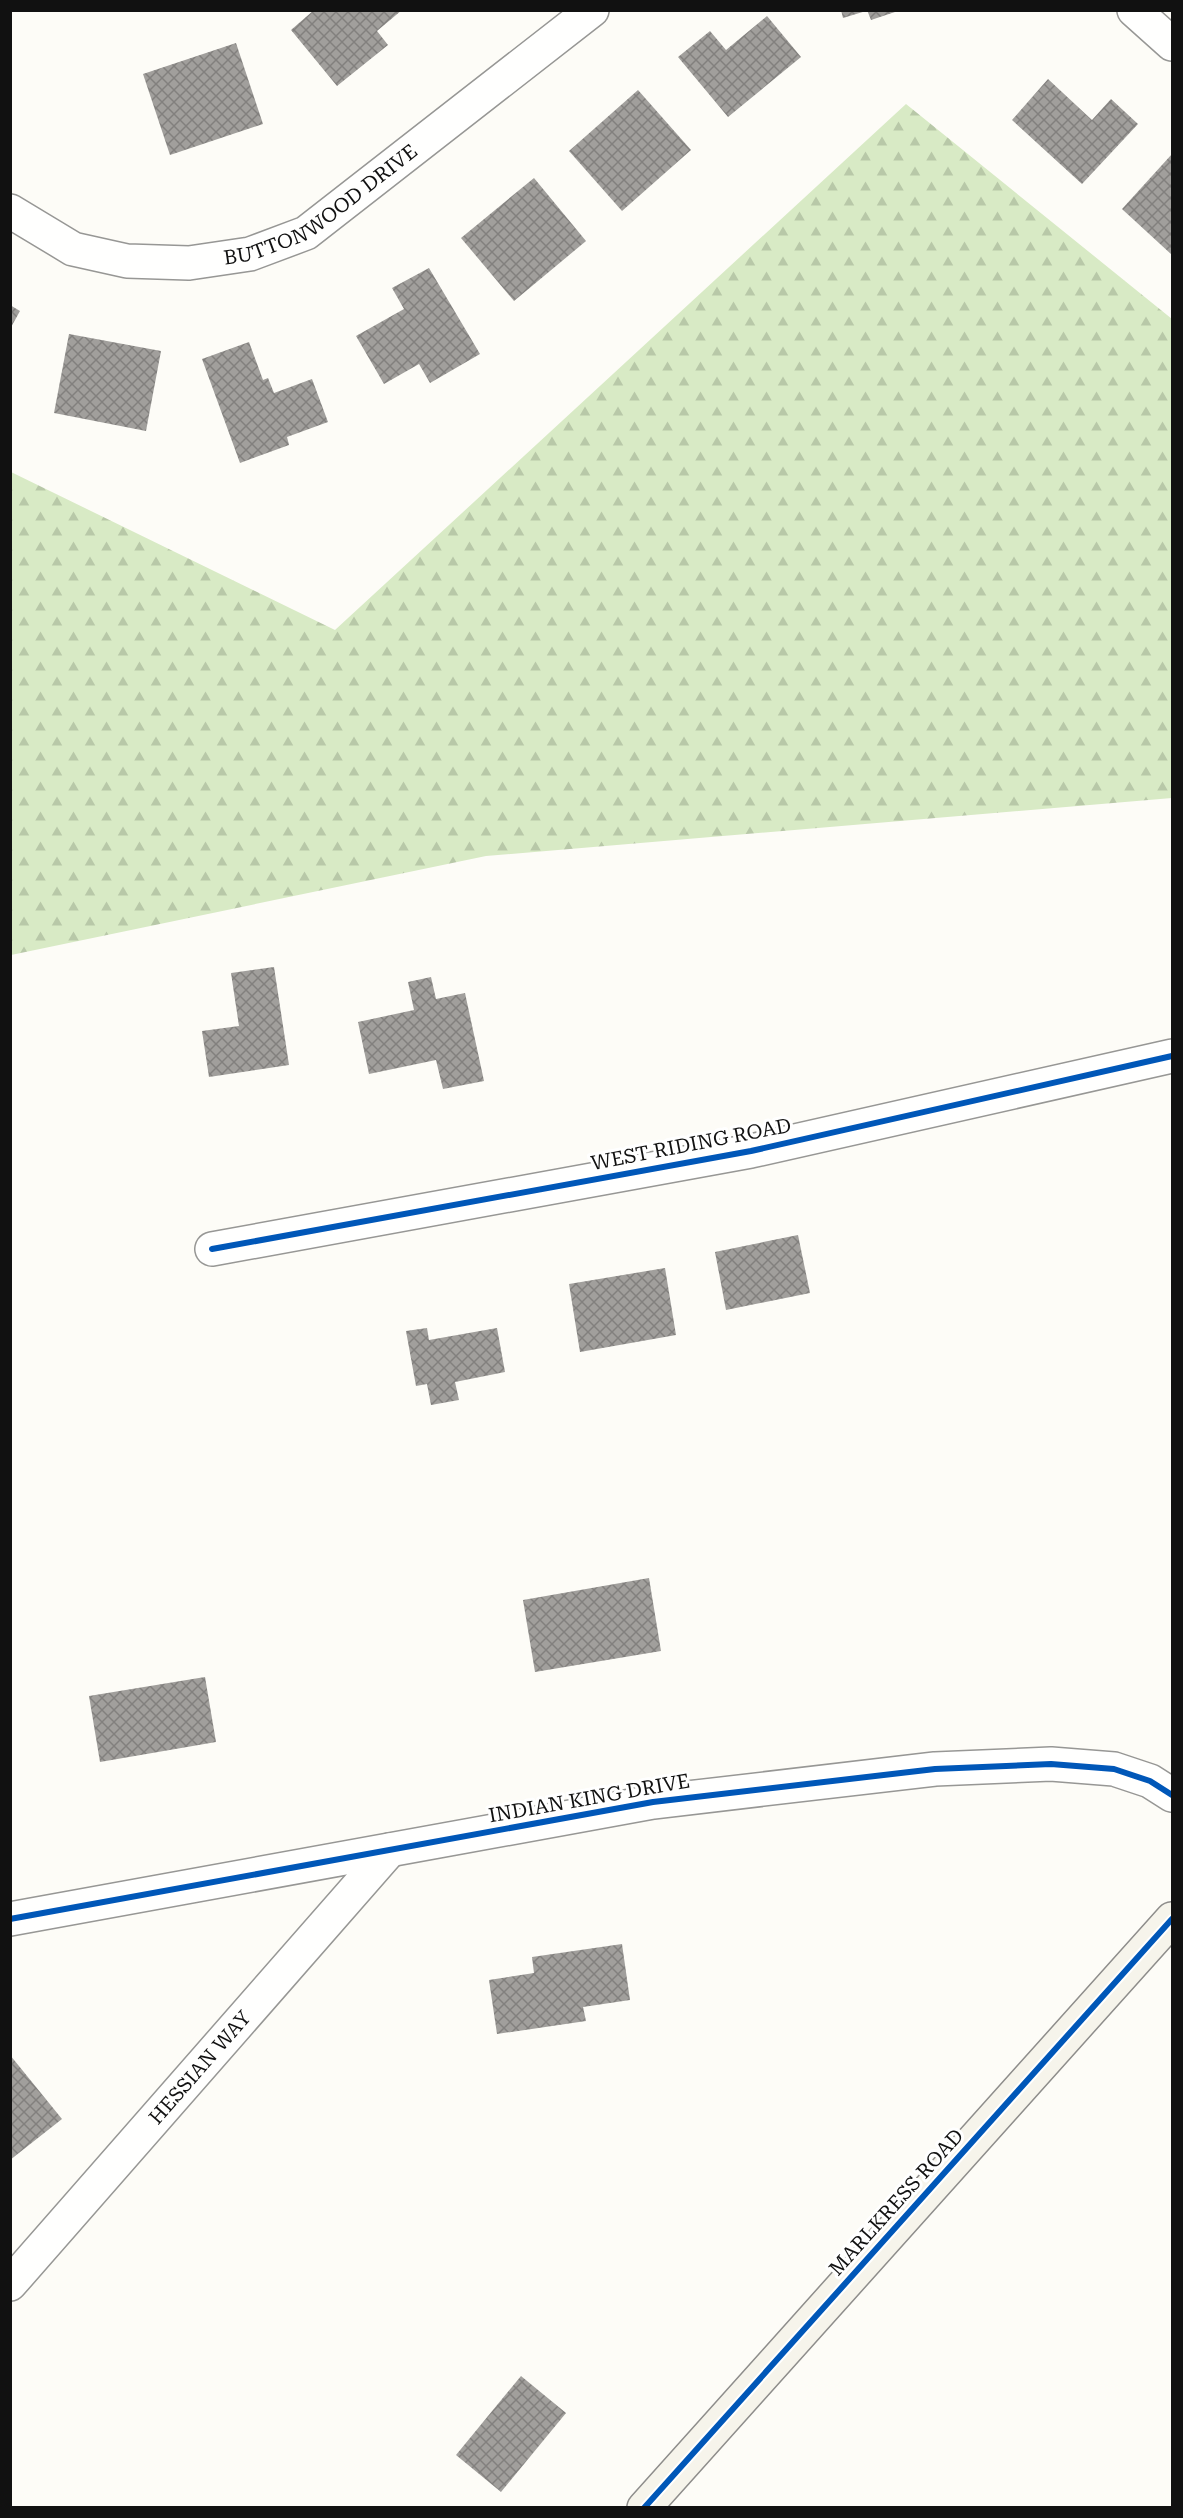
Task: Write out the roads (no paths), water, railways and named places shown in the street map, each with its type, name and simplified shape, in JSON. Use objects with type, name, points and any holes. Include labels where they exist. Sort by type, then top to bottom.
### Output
[{"type":"street","name":"BUTTONWOOD DRIVE","points":[[10,211],[73,249],[127,261],[189,263],[250,254],[306,233],[592,10]]},
{"type":"street","points":[[1134,10],[1173,44]]},
{"type":"street","name":"WEST RIDING ROAD","points":[[212,1249],[751,1151],[1173,1056]]},
{"type":"street","name":"INDIAN KING DRIVE","points":[[10,1919],[653,1802],[935,1769],[1051,1764],[1113,1769],[1150,1780],[1173,1795]]},
{"type":"street","name":"HESSIAN WAY","points":[[10,2284],[390,1850]]},
{"type":"street","name":"MARLKRESS ROAD","points":[[644,2508],[1173,1919]]}]
